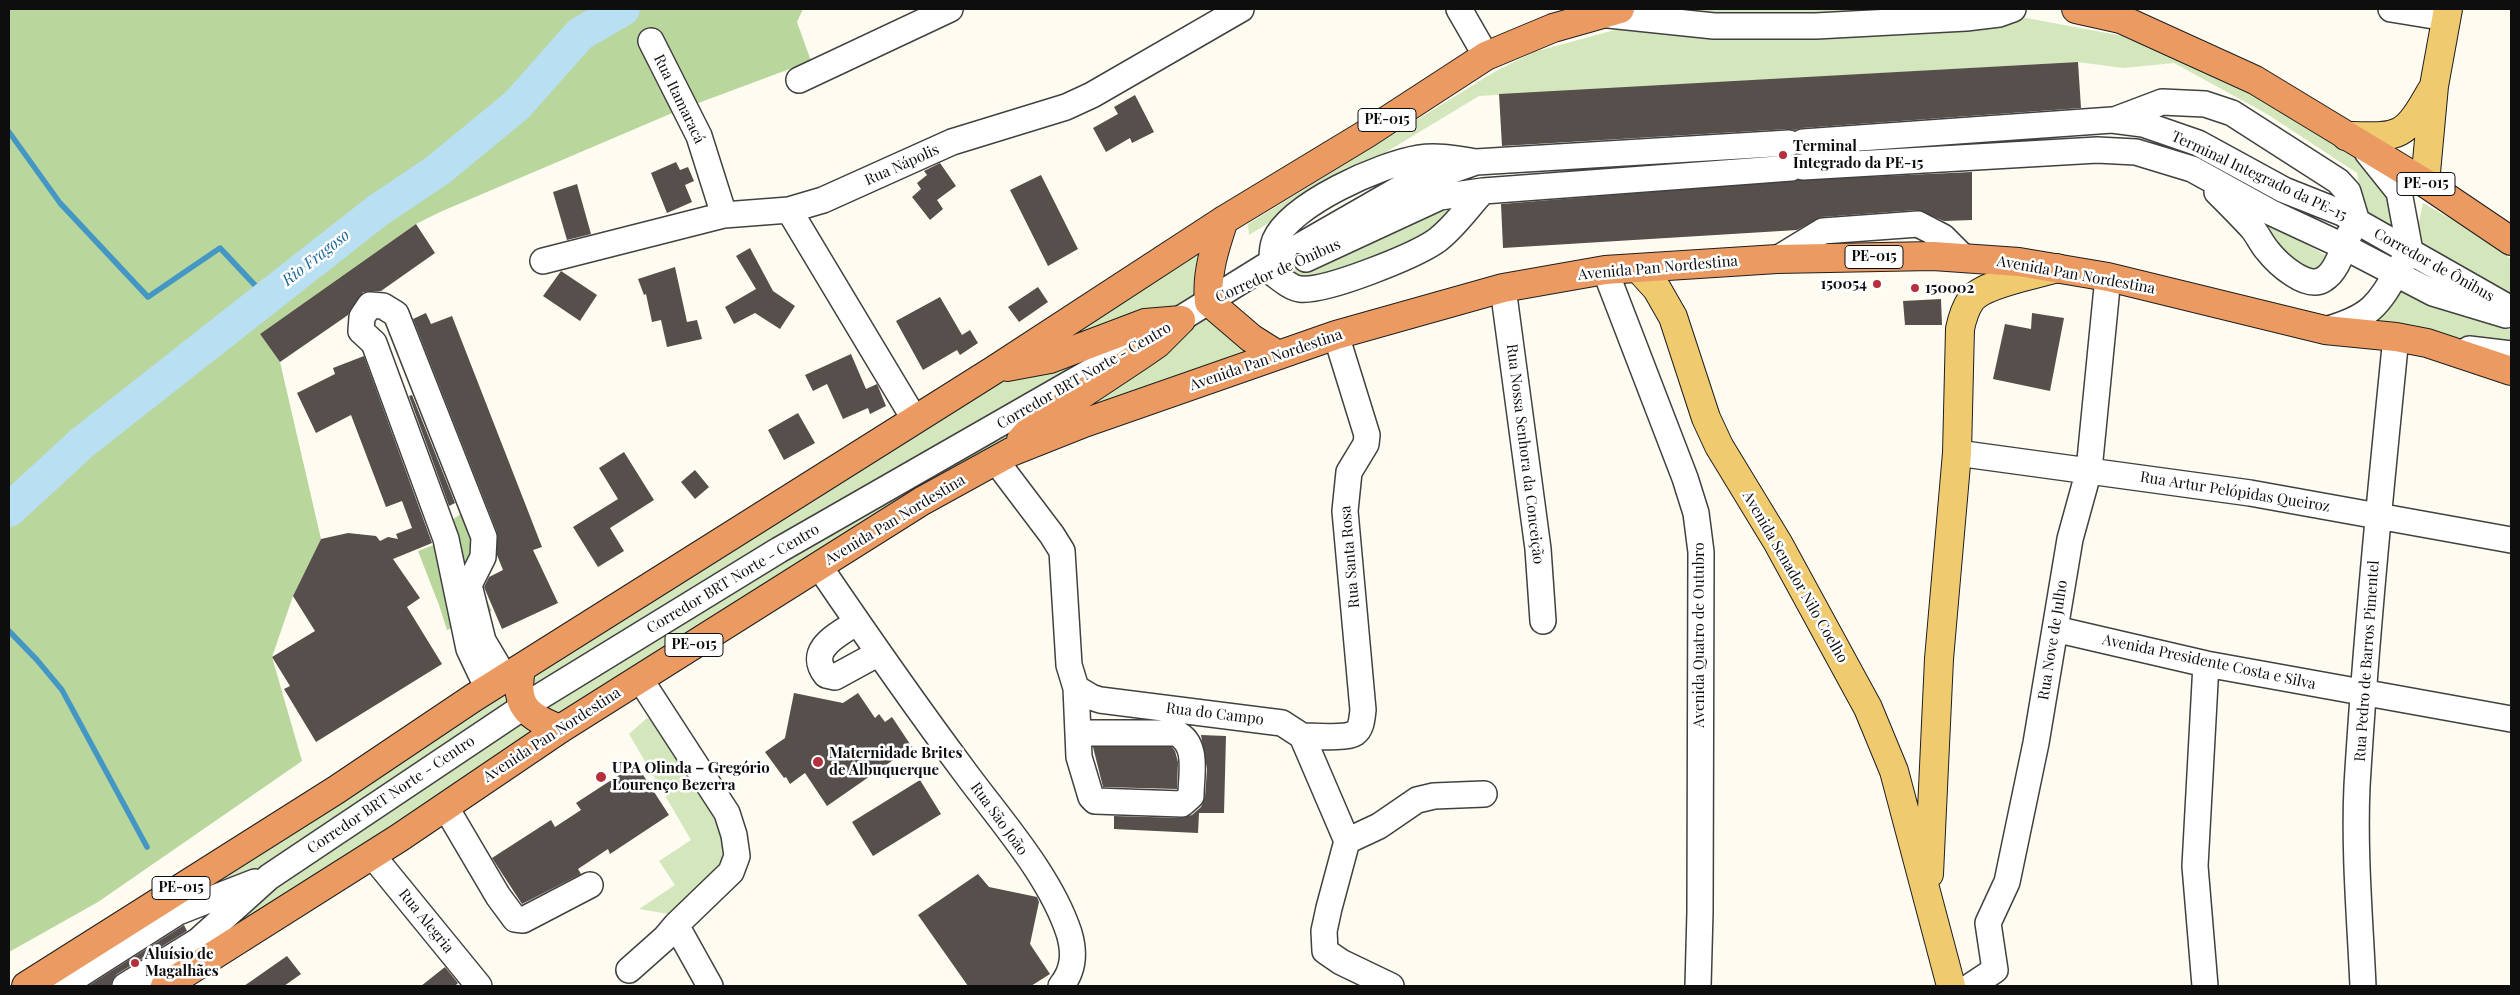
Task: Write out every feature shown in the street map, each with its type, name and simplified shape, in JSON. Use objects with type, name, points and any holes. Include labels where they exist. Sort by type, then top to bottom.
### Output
[{"type":"highway","name":"PE-015","points":[[2076,9],[2121,12],[2255,80],[2425,183],[2511,241]]},
{"type":"highway","name":"PE-015","points":[[26,986],[336,790],[505,679],[994,370],[1224,220],[1366,134],[1486,56],[1553,28],[1608,10]]},
{"type":"highway","points":[[1224,220],[1210,270],[1210,302],[1251,338],[1278,355]]},
{"type":"highway","name":"Avenida Pan Nordestina","points":[[165,986],[372,855],[560,729],[922,501],[1003,457],[1084,423],[1336,335],[1503,288],[1605,270],[1777,259],[1933,256],[2019,262],[2108,277],[2325,330],[2396,337],[2427,343],[2511,371]]},
{"type":"highway","points":[[994,370],[1050,358],[1146,323],[1180,320]]},
{"type":"highway","points":[[1003,457],[1034,426],[1142,355],[1157,344],[1180,320]]},
{"type":"highway","points":[[505,679],[519,688],[523,706],[531,716],[560,729]]},
{"type":"main road","points":[[2425,183],[2434,86],[2447,14]]},
{"type":"main road","points":[[2353,140],[2396,133],[2406,128],[2414,120],[2434,86]]},
{"type":"main road","name":"Avenida Senador Nilo Coelho","points":[[1638,268],[1657,289],[1673,317],[1706,418],[1719,446],[1778,543],[1868,708],[1894,771],[1951,986]]},
{"type":"main road","name":"Avenida Senador Nilo Coelho","points":[[1928,898],[1939,659],[1956,453],[1960,329],[1963,315],[1972,300],[1984,290],[2058,268]]},
{"type":"street","points":[[799,80],[950,9]]},
{"type":"street","name":"Rua Nápolis","points":[[543,261],[724,215],[789,210],[823,200],[952,142],[1066,107],[1092,95],[1241,9]]},
{"type":"street","points":[[1458,9],[1486,56]]},
{"type":"street","points":[[1608,10],[1714,26],[1816,26],[1966,18],[1999,14],[2013,9]]},
{"type":"street","points":[[2392,9],[2447,14]]},
{"type":"street","name":"Rua Itamaracá","points":[[651,41],[699,136],[724,215]]},
{"type":"street","points":[[2112,120],[2162,102],[2205,104],[2232,113],[2338,181],[2348,192],[2356,222],[2343,246],[2333,271],[2317,282],[2297,277],[2266,250],[2254,230],[2192,169]]},
{"type":"street","name":"Terminal Integrado da PE-15","points":[[1273,268],[1275,241],[1297,214],[1355,179],[1379,168],[1419,158],[1443,157],[1476,162],[1796,143],[2112,120],[2143,124],[2198,143],[2284,190],[2342,213],[2356,222]]},
{"type":"street","points":[[2353,140],[2377,162],[2400,192],[2409,246]]},
{"type":"street","name":"Terminal Integrado da PE-15","points":[[1483,191],[1797,167],[2096,150],[2136,152],[2192,169],[2270,212],[2343,246]]},
{"type":"street","points":[[2325,330],[2351,322],[2368,312],[2378,302],[2396,275],[2409,246],[2425,183]]},
{"type":"street","points":[[1273,268],[1298,289],[1310,290],[1348,279],[1425,247],[1438,239],[1483,191]]},
{"type":"street","name":"Corredor de Ônibus","points":[[1210,302],[1273,268],[1440,197],[1483,191]]},
{"type":"street","points":[[789,210],[915,420]]},
{"type":"street","name":"Corredor de Ônibus","points":[[2356,222],[2409,246],[2511,310]]},
{"type":"street","name":"Corredor de Ônibus","points":[[2343,246],[2433,293],[2469,306],[2511,316]]},
{"type":"street","name":"Avenida Quatro de Outubro","points":[[1605,270],[1685,478],[1696,514],[1701,552],[1698,986]]},
{"type":"street","name":"Rua Nove de Julho","points":[[1971,986],[1996,970],[1988,923],[2007,882],[2036,743],[2070,538],[2089,470],[2108,277]]},
{"type":"street","name":"Rua Nossa Senhora da Conceição","points":[[1503,288],[1538,549],[1543,621]]},
{"type":"street","name":"Corredor BRT Norte - Centro","points":[[125,986],[198,941],[269,877],[523,706],[779,550],[1210,302]]},
{"type":"street","points":[[370,305],[383,306],[396,314],[484,536],[483,557],[469,585],[483,641],[505,679],[470,649],[440,520],[374,343],[361,331],[362,317],[370,305]]},
{"type":"street","name":"Rua Santa Rosa","points":[[1302,736],[1347,736],[1356,732],[1361,723],[1363,710],[1345,511],[1348,472],[1366,444],[1367,435],[1336,335]]},
{"type":"street","name":"Rua Pedro de Barros Pimentel","points":[[2363,986],[2357,852],[2357,787],[2378,516],[2396,337]]},
{"type":"street","points":[[2427,343],[2511,354]]},
{"type":"street","name":"Rua Artur Pelópidas Queiroz","points":[[1956,453],[2250,493],[2511,540]]},
{"type":"street","points":[[1003,457],[1062,551],[1069,665],[1076,688],[1079,756],[1091,797],[1095,801],[1182,804],[1191,796],[1192,751],[1184,736],[1176,732],[1078,733]]},
{"type":"street","name":"Rua São João","points":[[819,566],[879,653],[1029,859],[1051,893],[1069,934],[1073,950],[1069,976],[1061,986]]},
{"type":"street","points":[[857,622],[825,644],[820,655],[820,666],[826,675],[836,677],[879,653]]},
{"type":"street","name":"Avenida Presidente Costa e Silva","points":[[2054,629],[2206,664],[2511,719]]},
{"type":"street","points":[[2205,986],[2195,866],[2206,664]]},
{"type":"street","points":[[629,970],[665,938],[731,872],[737,856],[734,835],[727,813],[640,679]]},
{"type":"street","name":"Rua do Campo","points":[[1076,688],[1100,700],[1282,723],[1302,736]]},
{"type":"street","points":[[1302,736],[1347,841],[1328,908],[1324,931],[1325,951],[1341,962],[1391,986]]},
{"type":"street","points":[[1347,841],[1379,826],[1396,812],[1417,800],[1434,796],[1484,794]]},
{"type":"street","points":[[445,806],[498,896],[515,919],[522,920],[590,885]]},
{"type":"street","name":"Rua Alegria","points":[[372,855],[479,986]]},
{"type":"street","name":"Corredor BRT Norte - Centro","points":[[62,986],[178,912],[269,877]]},
{"type":"street","points":[[676,925],[710,986]]},
{"type":"green space","points":[[9,9],[803,9],[797,22],[811,61],[677,111],[440,212],[416,224],[260,334],[280,362],[321,539],[293,596],[272,657],[302,761],[98,902],[9,952]]},
{"type":"green space","points":[[1629,9],[1995,9],[1819,26]]},
{"type":"green space","points":[[2016,16],[2128,37],[2159,48],[2267,99],[2326,140],[2363,157],[2393,194],[2397,232],[2364,215],[2357,173],[2267,114],[2174,63],[2123,68],[2078,62],[1479,96],[1249,235],[1248,224],[1496,71],[1534,52],[1622,28],[1895,35],[1959,31]]},
{"type":"green space","points":[[1483,191],[1452,226],[1310,290],[1274,274],[1315,255]]},
{"type":"green space","points":[[2423,203],[2486,239],[2511,259],[2511,298],[2415,241]]},
{"type":"green space","points":[[2243,209],[2334,260],[2322,275],[2298,271]]},
{"type":"green space","points":[[1214,233],[1201,301],[1042,356]]},
{"type":"green space","points":[[2395,283],[2462,313],[2511,330],[2511,343],[2450,337],[2369,321]]},
{"type":"green space","points":[[1209,314],[1267,359],[1054,426]]},
{"type":"green space","points":[[1135,335],[534,691],[534,677],[688,574],[992,386]]},
{"type":"green space","points":[[1059,396],[1005,449],[563,714],[544,708],[676,622]]},
{"type":"green space","points":[[468,509],[477,579],[492,611],[447,630],[418,551],[444,541],[440,528]]},
{"type":"green space","points":[[512,682],[515,703],[268,870],[183,896]]},
{"type":"green space","points":[[520,716],[537,739],[203,947],[279,877]]},
{"type":"green space","points":[[647,718],[658,723],[718,819],[726,847],[725,866],[668,914],[639,909],[675,885],[659,861],[691,840],[629,734]]},
{"type":"building","points":[[2078,62],[2081,108],[1795,130],[1502,146],[1499,94]]},
{"type":"building","points":[[1135,95],[1154,132],[1132,143],[1130,138],[1106,152],[1093,128],[1118,114],[1114,107]]},
{"type":"building","points":[[676,162],[680,170],[688,167],[694,181],[685,185],[692,202],[667,213],[651,173]]},
{"type":"building","points":[[940,163],[956,186],[937,200],[943,209],[930,220],[912,197],[921,189],[917,183],[927,175],[924,171]]},
{"type":"building","points":[[1972,172],[1972,220],[1944,221],[1917,210],[1822,217],[1797,230],[1503,248],[1501,204],[1798,180]]},
{"type":"building","points":[[1041,175],[1078,249],[1048,266],[1010,190]]},
{"type":"building","points":[[577,184],[591,234],[567,240],[553,192]]},
{"type":"building","points":[[416,224],[435,253],[381,291],[363,292],[348,315],[280,362],[260,334]]},
{"type":"building","points":[[750,248],[773,291],[795,306],[780,329],[755,313],[734,324],[725,307],[756,289],[736,256]]},
{"type":"building","points":[[675,267],[687,322],[697,320],[702,339],[667,347],[661,320],[652,322],[646,294],[644,295],[638,279]]},
{"type":"building","points":[[561,271],[597,295],[580,321],[543,296]]},
{"type":"building","points":[[1038,287],[1048,302],[1019,322],[1008,307]]},
{"type":"building","points":[[940,297],[962,335],[970,330],[978,343],[960,355],[957,350],[923,370],[896,321]]},
{"type":"building","points":[[1941,299],[1942,325],[1905,325],[1903,301]]},
{"type":"building","points":[[426,313],[431,324],[452,316],[542,547],[533,550],[558,603],[502,629],[484,587],[489,577],[503,570],[497,555],[497,532],[413,319]]},
{"type":"building","points":[[2032,313],[2064,318],[2050,391],[1993,379],[2005,324],[2031,329]]},
{"type":"building","points":[[851,354],[866,389],[877,384],[886,406],[870,414],[868,408],[843,419],[827,384],[813,391],[805,375]]},
{"type":"building","points":[[364,356],[432,543],[393,559],[420,598],[407,607],[442,664],[316,742],[284,689],[290,686],[272,657],[315,631],[293,596],[321,539],[348,533],[376,536],[380,541],[388,537],[398,539],[396,534],[412,528],[402,501],[386,507],[351,415],[316,433],[297,393],[335,374],[333,368]]},
{"type":"building","points":[[412,395],[455,503],[449,506],[409,396]]},
{"type":"building","points":[[798,413],[815,443],[784,460],[768,430]]},
{"type":"building","points":[[624,452],[654,500],[610,528],[624,551],[598,567],[573,527],[618,499],[599,468]]},
{"type":"building","points":[[695,470],[709,487],[695,499],[681,482]]},
{"type":"building","points":[[794,693],[843,703],[858,693],[875,718],[879,714],[885,722],[892,717],[912,747],[827,806],[805,773],[790,784],[765,752],[785,738]]},
{"type":"building","points":[[1201,735],[1226,736],[1224,813],[1199,813],[1198,833],[1114,829],[1114,816],[1182,818],[1192,815],[1201,807],[1205,797],[1207,769]]},
{"type":"building","points":[[1093,747],[1172,747],[1178,762],[1177,789],[1103,787]]},
{"type":"building","points":[[636,764],[669,815],[610,854],[608,849],[578,869],[581,874],[522,904],[492,858],[551,820],[555,827],[581,810],[576,803]]},
{"type":"building","points":[[920,780],[941,814],[873,856],[852,822]]},
{"type":"building","points":[[978,874],[989,887],[1037,897],[1039,902],[1030,944],[1050,974],[1031,986],[968,986],[918,915]]},
{"type":"building","points":[[184,925],[187,931],[117,974],[111,986],[88,986]]},
{"type":"building","points":[[287,956],[301,974],[284,986],[244,986]]},
{"type":"building","points":[[445,967],[458,983],[455,986],[421,986]]},
{"type":"waterway","name":"Rio Fragoso","points":[[9,510],[83,442],[377,211],[438,170],[517,105],[580,34],[623,9]]},
{"type":"waterway","points":[[9,132],[60,203],[148,297],[220,248],[267,298]]},
{"type":"waterway","points":[[9,631],[62,690],[147,847]]},
{"type":"place","name":"Terminal Integrado da PE-15","points":[[1783,155]]},
{"type":"place","name":"150054","points":[[1877,284]]},
{"type":"place","name":"150002","points":[[1915,288]]},
{"type":"place","name":"Maternidade Brites de Albuquerque","points":[[818,762]]},
{"type":"place","name":"UPA Olinda – Gregório Lourenço Bezerra","points":[[601,777]]},
{"type":"place","name":"Aluísio de Magalhães","points":[[135,963]]}]
